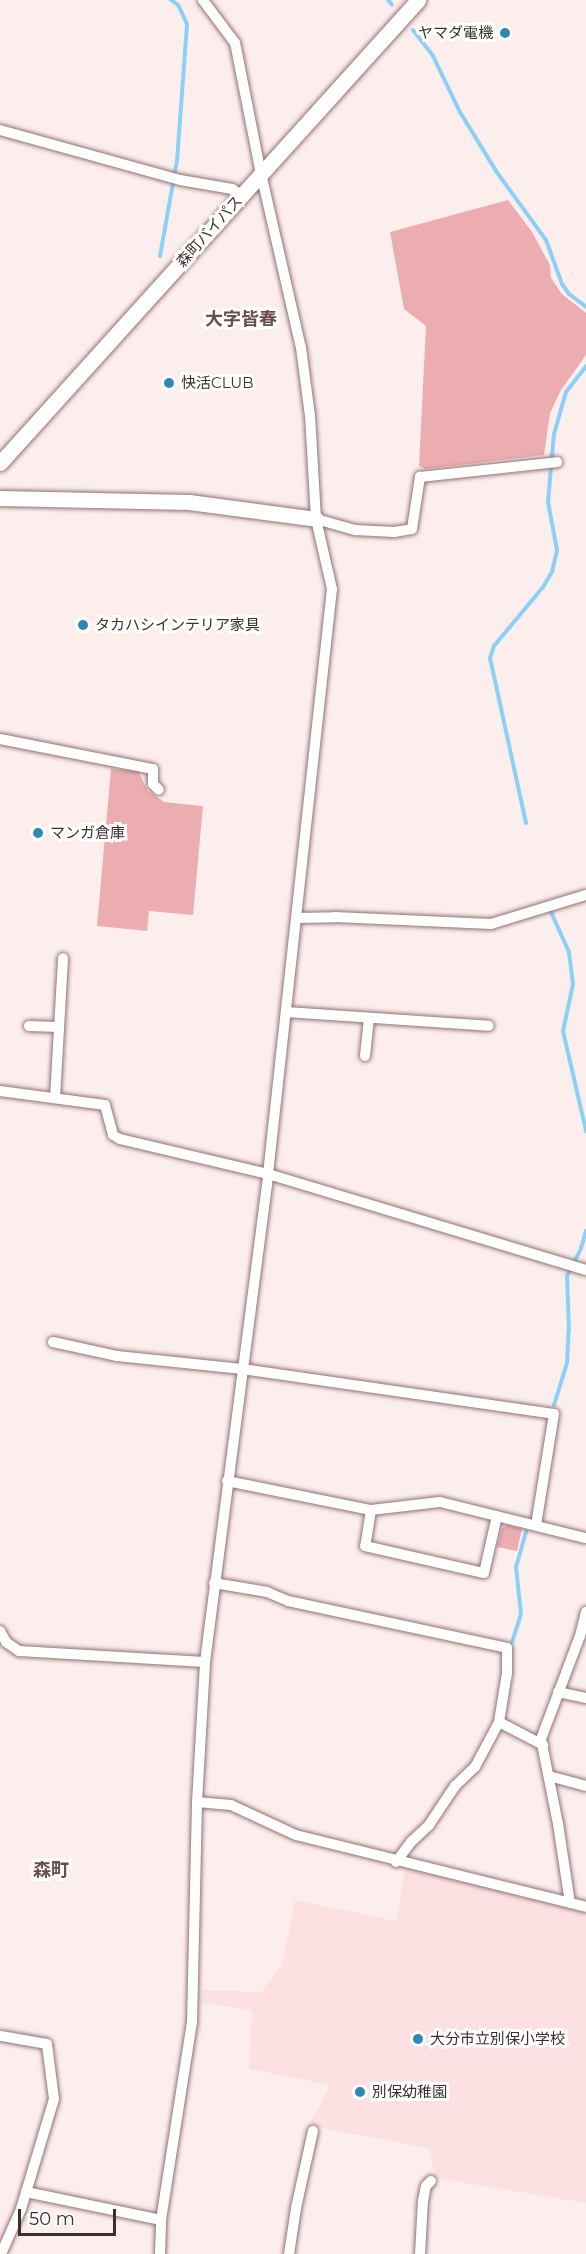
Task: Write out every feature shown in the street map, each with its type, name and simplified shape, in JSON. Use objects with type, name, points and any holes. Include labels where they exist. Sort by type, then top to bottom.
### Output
[{"type":"main road","name":"森町バイパス","points":[[0,463],[418,0]]},
{"type":"main road","points":[[0,498],[189,502],[316,519]]},
{"type":"street","points":[[160,2254],[161,2220],[192,2023],[196,1803],[205,1662],[268,1174],[332,589],[316,519],[310,416],[301,348],[261,174],[235,43],[203,0]]},
{"type":"street","points":[[0,130],[180,180],[232,189],[241,195]]},
{"type":"street","points":[[316,519],[355,530],[394,532],[412,529],[420,477],[553,462]]},
{"type":"street","points":[[0,739],[153,769],[153,784],[159,790]]},
{"type":"street","points":[[296,918],[335,916],[491,924],[586,895]]},
{"type":"street","points":[[55,1098],[63,958]]},
{"type":"street","points":[[286,1012],[489,1026]]},
{"type":"street","points":[[365,1056],[369,1018]]},
{"type":"street","points":[[29,1026],[59,1027]]},
{"type":"street","points":[[0,1091],[105,1105],[113,1135],[120,1139],[268,1174],[586,1270]]},
{"type":"street","points":[[53,1342],[117,1356],[242,1369],[554,1414],[536,1525]]},
{"type":"street","points":[[227,1481],[371,1510],[440,1502],[586,1538]]},
{"type":"street","points":[[371,1510],[365,1546],[484,1573],[497,1516]]},
{"type":"street","points":[[214,1583],[267,1592],[288,1601],[507,1648],[507,1673],[500,1722],[475,1767],[455,1786],[429,1825],[411,1842],[396,1862]]},
{"type":"street","points":[[570,1902],[541,1740],[580,1636],[586,1612]]},
{"type":"street","points":[[0,1631],[6,1642],[19,1651],[205,1662]]},
{"type":"street","points":[[558,1692],[586,1698]]},
{"type":"street","points":[[500,1722],[543,1745]]},
{"type":"street","points":[[549,1776],[586,1786]]},
{"type":"street","points":[[196,1803],[231,1805],[297,1835],[349,1847],[396,1862],[586,1907]]},
{"type":"street","points":[[1,2036],[47,2044],[54,2099],[26,2192],[1,2254]]},
{"type":"street","points":[[289,2254],[296,2208],[314,2131]]},
{"type":"street","points":[[420,2254],[423,2201],[426,2186],[431,2181]]},
{"type":"street","points":[[26,2192],[161,2220]]},
{"type":"shaded area","points":[[508,200],[532,232],[550,265],[551,278],[562,294],[586,313],[586,355],[561,390],[550,413],[544,455],[425,469],[419,466],[426,326],[404,309],[390,232]]},
{"type":"shaded area","points":[[111,769],[138,771],[148,791],[164,802],[203,806],[193,915],[149,911],[147,931],[97,926]]},
{"type":"shaded area","points":[[507,1525],[522,1529],[517,1551],[497,1547],[502,1528]]},
{"type":"shaded area","name":"大分市立別保小学校","points":[[405,1866],[586,1911],[586,2203],[435,2178],[429,2148],[309,2126],[330,2085],[249,2069],[252,2010],[201,2003],[202,1990],[261,1992],[282,1965],[295,1900],[396,1921]]},
{"type":"waterway","points":[[160,256],[177,161],[187,24],[178,5],[171,0]]},
{"type":"waterway","points":[[388,0],[392,5]]},
{"type":"waterway","points":[[413,30],[433,56],[460,112],[496,171],[546,240],[562,284],[569,294],[586,307]]},
{"type":"waterway","points":[[526,823],[490,658],[494,646],[543,587],[552,572],[557,550],[548,502],[554,434],[566,392],[586,366]]},
{"type":"waterway","points":[[551,912],[569,952],[573,984],[563,1031],[586,1131]]},
{"type":"waterway","points":[[554,1405],[567,1363],[569,1330],[567,1276],[581,1248],[586,1231]]},
{"type":"waterway","points":[[512,1642],[521,1614],[516,1567],[526,1531]]},
{"type":"place","name":"ヤマダ電機","points":[[505,33]]},
{"type":"place","name":"快活CLUB","points":[[169,383]]},
{"type":"place","name":"タカハシインテリア家具","points":[[83,625]]},
{"type":"place","name":"マンガ倉庫","points":[[38,833]]},
{"type":"place","name":"大分市立別保小学校","points":[[418,2039]]},
{"type":"place","name":"別保幼稚園","points":[[360,2092]]},
{"type":"district","name":"大字皆春","points":[[241,319]]},
{"type":"district","name":"森町","points":[[51,1870]]}]
